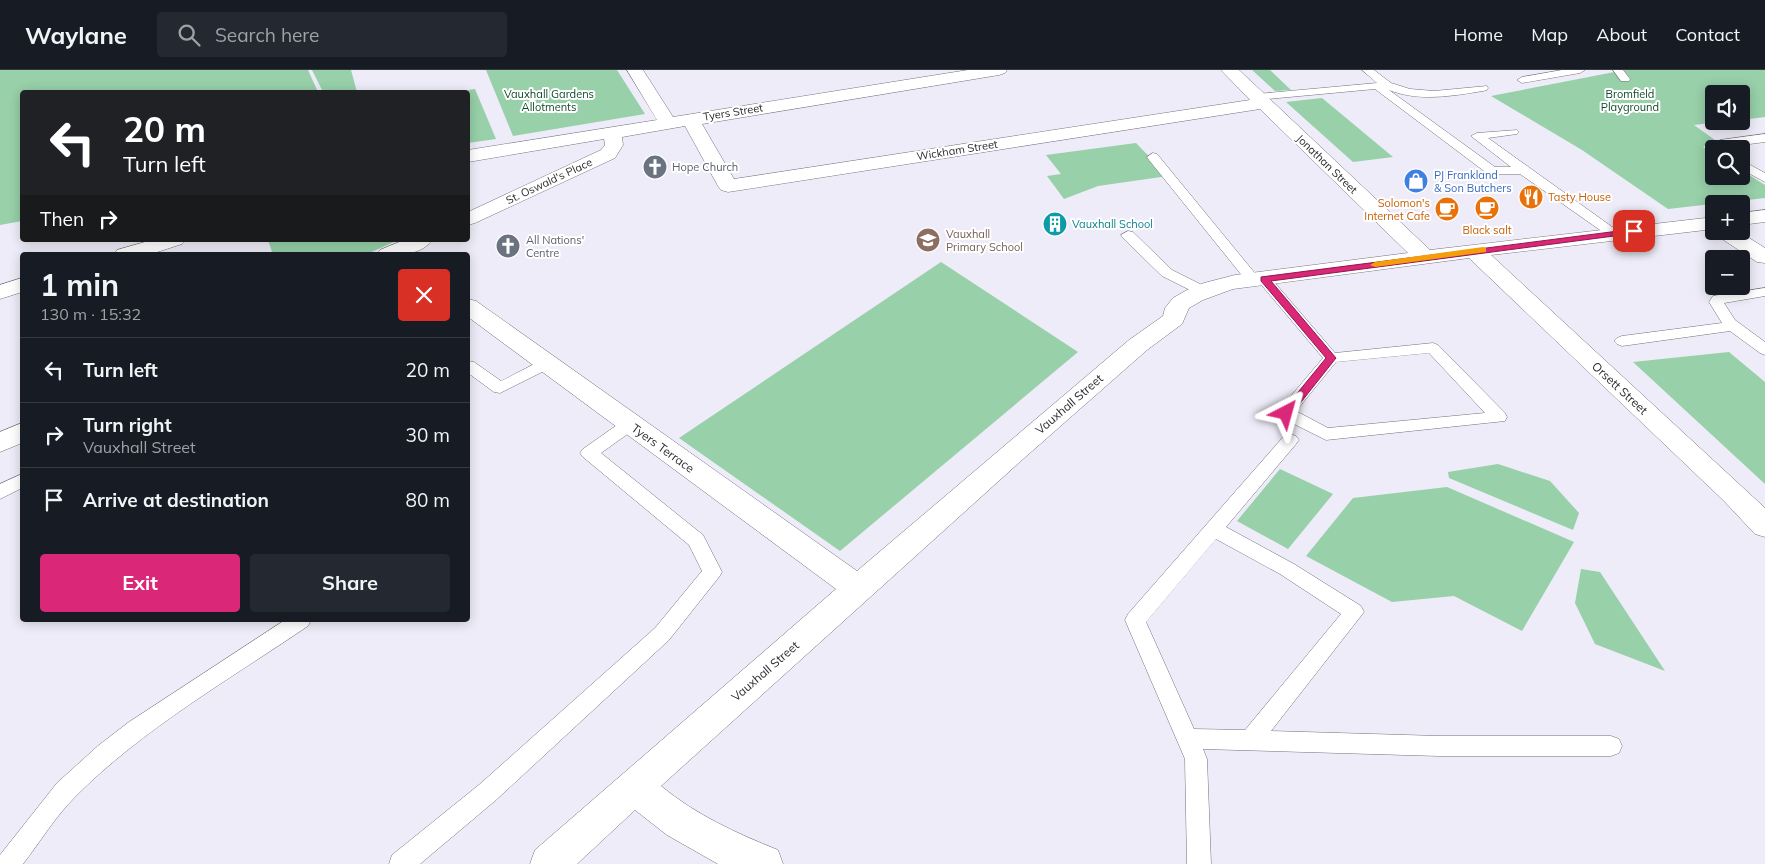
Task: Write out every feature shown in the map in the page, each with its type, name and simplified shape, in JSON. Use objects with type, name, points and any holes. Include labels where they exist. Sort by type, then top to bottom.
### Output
[{"type":"street","points":[[635,70],[666,122]]},
{"type":"street","name":"Tyers Street","points":[[470,156],[690,118],[999,70]]},
{"type":"street","name":"Jonathan Street","points":[[1229,70],[1426,258]]},
{"type":"street","name":"Wickham Street","points":[[690,118],[728,186],[1260,100]]},
{"type":"street","name":"St. Oswald's Place","points":[[470,218],[608,154],[614,145],[612,132]]},
{"type":"street","points":[[1750,218],[1765,216]]},
{"type":"street","name":"Vauxhall Street","points":[[549,864],[720,710],[1131,350],[1174,319],[1178,307],[1186,299],[1220,285],[1615,234],[1705,227]]},
{"type":"street","points":[[1738,240],[1765,257]]},
{"type":"street","points":[[135,252],[168,242]]},
{"type":"street","points":[[397,252],[417,242]]},
{"type":"street","name":"Orsett Street","points":[[1474,251],[1734,494],[1765,526]]},
{"type":"street","points":[[0,292],[20,286]]},
{"type":"street","name":"Tyers Terrace","points":[[470,307],[859,589]]},
{"type":"street","points":[[0,443],[20,433]]},
{"type":"street","points":[[635,787],[660,810],[691,831],[740,855],[764,864]]},
{"type":"lane","points":[[1367,70],[1382,86],[1492,171],[1523,170]]},
{"type":"lane","points":[[1522,80],[1580,70]]},
{"type":"lane","points":[[1618,70],[1625,79]]},
{"type":"lane","points":[[1260,100],[1382,86],[1423,95],[1483,88]]},
{"type":"lane","points":[[1513,132],[1476,136],[1615,234]]},
{"type":"lane","points":[[1750,140],[1765,138]]},
{"type":"lane","points":[[1153,157],[1258,280],[1331,358]]},
{"type":"lane","points":[[1750,169],[1765,178]]},
{"type":"lane","points":[[1128,235],[1167,273],[1205,292]]},
{"type":"lane","points":[[1765,292],[1718,299],[1716,302],[1718,310],[1734,326],[1765,350]]},
{"type":"lane","points":[[1622,341],[1734,326]]},
{"type":"lane","points":[[1433,348],[1499,417],[1326,434],[1286,413],[1331,358],[1433,348]]},
{"type":"lane","points":[[470,367],[500,388],[546,363]]},
{"type":"lane","points":[[401,864],[488,792],[662,634],[712,572],[696,540],[589,452],[630,424]]},
{"type":"lane","points":[[1199,864],[1196,759],[1135,620],[1290,440]]},
{"type":"lane","points":[[0,492],[20,481]]},
{"type":"lane","points":[[1214,529],[1287,569],[1354,612],[1250,741]]},
{"type":"lane","points":[[8,864],[64,791],[107,752],[137,729],[298,622]]},
{"type":"lane","points":[[1188,740],[1439,746],[1611,746]]},
{"type":"green space","points":[[0,70],[308,70],[317,90],[20,90],[20,221],[0,225]]},
{"type":"green space","points":[[312,70],[351,70],[356,90],[322,90]]},
{"type":"green space","name":"Vauxhall Gardens Allotments","points":[[486,70],[617,70],[645,114],[513,136]]},
{"type":"green space","points":[[1252,70],[1270,70],[1291,90],[1275,91]]},
{"type":"green space","name":"Bromfield Playground","points":[[1625,70],[1765,70],[1765,117],[1750,119],[1750,85],[1705,85],[1705,124],[1694,125],[1715,140],[1705,140],[1705,146],[1703,147],[1705,148],[1705,185],[1750,185],[1750,176],[1765,185],[1765,198],[1750,200],[1750,195],[1705,195],[1705,205],[1668,209],[1582,150],[1491,96]]},
{"type":"green space","points":[[475,89],[496,139],[470,143],[470,90],[468,90]]},
{"type":"green space","points":[[1322,98],[1393,157],[1353,162],[1286,102]]},
{"type":"green space","points":[[1136,143],[1168,176],[1098,186],[1064,199],[1047,176],[1061,174],[1046,155]]},
{"type":"green space","points":[[269,242],[394,242],[372,252],[272,252]]},
{"type":"green space","points":[[941,262],[1078,352],[840,551],[679,438]]},
{"type":"green space","points":[[1729,352],[1765,382],[1765,484],[1633,362]]},
{"type":"green space","points":[[1498,464],[1550,481],[1579,513],[1573,530],[1449,478],[1448,472]]},
{"type":"green space","points":[[1280,469],[1333,494],[1288,549],[1237,521]]},
{"type":"green space","points":[[1447,487],[1574,542],[1522,631],[1454,596],[1392,602],[1306,556],[1353,498]]},
{"type":"green space","points":[[1581,569],[1600,572],[1665,671],[1595,644],[1575,603]]},
{"type":"slow traffic","points":[[1375,265],[1483,250]]},
{"type":"place","name":"Hope Church","points":[[655,167]]},
{"type":"place","name":"PJ Frankland & Son Butchers","points":[[1416,181]]},
{"type":"place","name":"Tasty House","points":[[1531,197]]},
{"type":"place","name":"Black salt","points":[[1487,208]]},
{"type":"place","name":"Solomon's Internet Cafe","points":[[1447,209]]},
{"type":"place","name":"Vauxhall School","points":[[1055,224]]},
{"type":"place","name":"Vauxhall Primary School","points":[[928,240]]},
{"type":"place","name":"All Nations' Centre","points":[[508,246]]},
{"type":"route","points":[[1286,413],[1331,358],[1264,279],[1634,231]]}]
